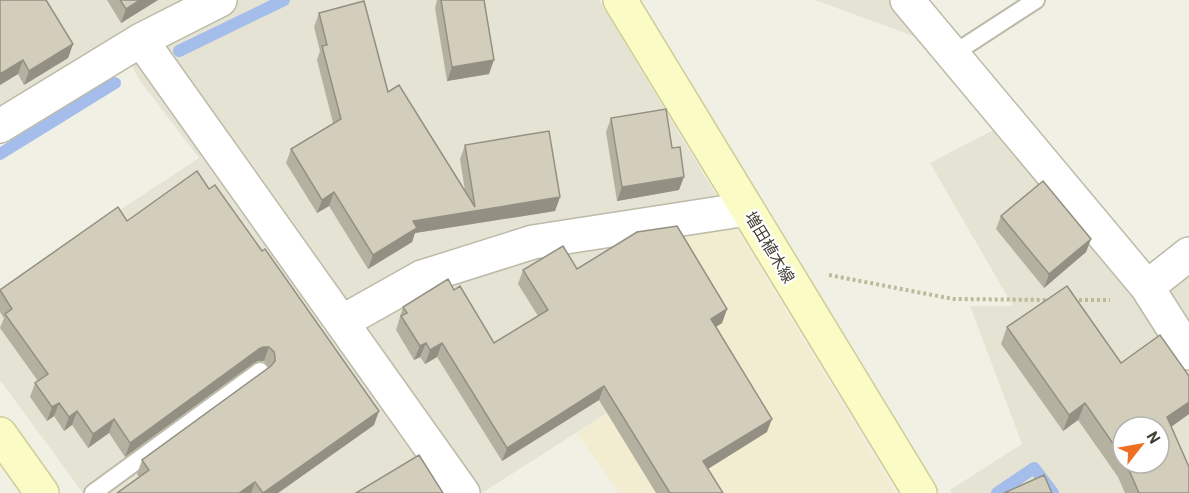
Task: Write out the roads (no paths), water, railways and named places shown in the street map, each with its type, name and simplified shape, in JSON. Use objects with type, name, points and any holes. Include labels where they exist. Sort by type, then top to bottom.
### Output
[{"type":"street","points":[[0,126],[141,40],[220,0]]},
{"type":"street","name":"増田植木線","points":[[620,0],[920,493]]},
{"type":"street","points":[[907,0],[1147,287],[1189,353]]},
{"type":"street","points":[[141,40],[463,493]]},
{"type":"street","points":[[342,322],[422,278],[533,242],[747,209]]},
{"type":"street","points":[[1147,287],[1189,254]]},
{"type":"street","points":[[4,448],[42,493]]},
{"type":"lane","points":[[953,54],[1036,0]]},
{"type":"lane","points":[[93,493],[260,371]]},
{"type":"waterway","points":[[179,51],[284,0]]},
{"type":"waterway","points":[[0,154],[115,83]]},
{"type":"waterway","points":[[997,493],[1034,468],[1053,493]]}]
